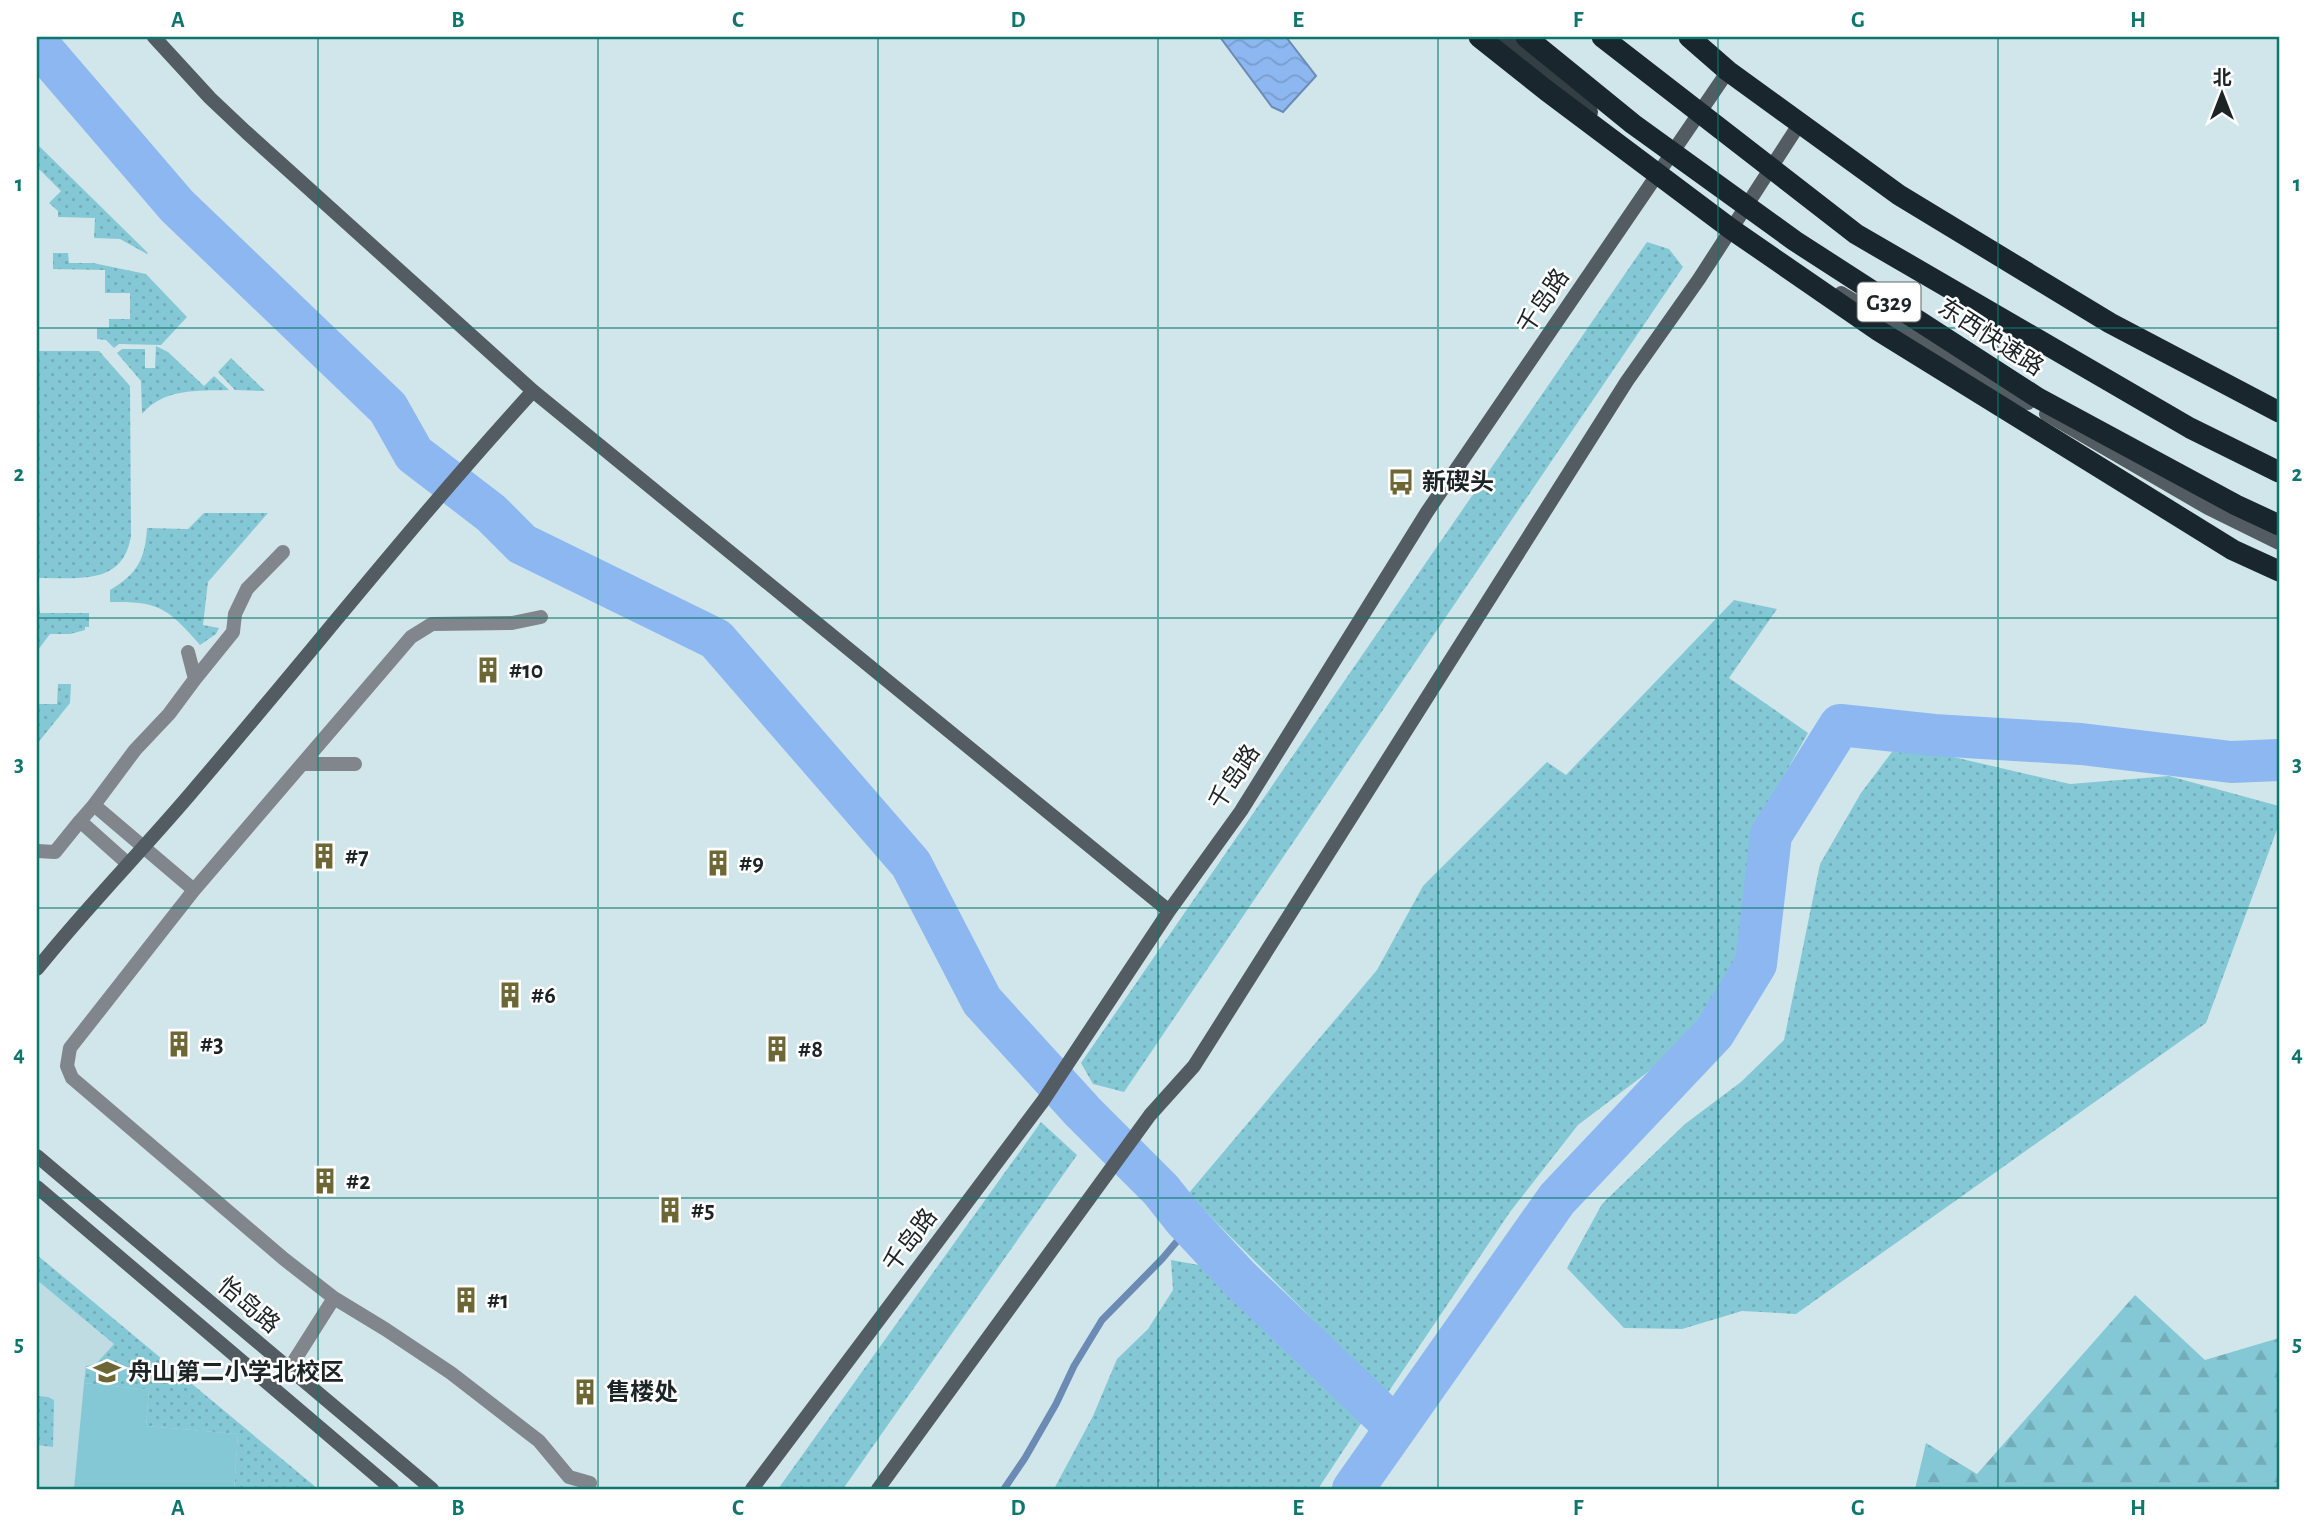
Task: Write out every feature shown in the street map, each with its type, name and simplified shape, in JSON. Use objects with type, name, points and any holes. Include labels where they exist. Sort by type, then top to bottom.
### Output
[{"type":"highway","points":[[1479,37],[1731,229],[1891,338],[2233,550],[2279,571]]},
{"type":"highway","name":"东西快速路","points":[[1526,37],[1633,124],[1795,241],[1969,354],[2038,398],[2236,505],[2279,525]]},
{"type":"highway","name":"东西快速路","points":[[1602,37],[1856,234],[2190,428],[2279,472]]},
{"type":"highway","points":[[1689,37],[1728,71],[1899,195],[2110,323],[2279,412]]},
{"type":"main road","points":[[1505,37],[1658,174]]},
{"type":"main road","points":[[1678,37],[1728,71]]},
{"type":"street","points":[[155,37],[210,97],[246,131],[533,391],[1169,911]]},
{"type":"street","name":"千岛路","points":[[752,1489],[1043,1101],[1169,911],[1241,811],[1427,512],[1728,71]]},
{"type":"street","points":[[878,1489],[1150,1115],[1194,1066],[1619,393],[1800,122]]},
{"type":"street","points":[[1731,229],[2208,508],[2279,543]]},
{"type":"street","points":[[37,968],[196,788],[423,514],[533,391]]},
{"type":"street","points":[[37,851],[55,852],[135,750],[169,714],[233,632],[235,614],[247,589],[283,552]]},
{"type":"street","points":[[541,617],[512,622],[432,624],[411,637],[194,890],[70,1048],[68,1066],[72,1078],[284,1259],[334,1298],[451,1373],[539,1441],[569,1476],[590,1483]]},
{"type":"street","points":[[188,652],[195,680]]},
{"type":"street","points":[[302,764],[355,764]]},
{"type":"street","points":[[94,805],[194,890]]},
{"type":"street","points":[[80,821],[127,863]]},
{"type":"street","name":"怡岛路","points":[[37,1156],[432,1489]]},
{"type":"street","points":[[37,1187],[391,1489]]},
{"type":"street","points":[[289,1369],[334,1298]]},
{"type":"shaded area","name":"舟山第二小学北校区","points":[[37,1255],[318,1489],[37,1489]]},
{"type":"green space","points":[[37,144],[148,253],[120,239],[94,238],[95,218],[58,217],[58,211],[49,203],[61,191],[37,167]]},
{"type":"green space","points":[[1647,242],[1669,249],[1683,267],[1124,1092],[1093,1084],[1081,1063]]},
{"type":"green space","points":[[53,253],[68,253],[69,263],[93,263],[146,274],[187,317],[161,345],[119,344],[114,348],[106,340],[97,339],[97,328],[109,328],[109,319],[130,319],[130,293],[105,293],[105,270],[53,269]]},
{"type":"green space","points":[[156,346],[168,352],[204,386],[214,376],[229,390],[171,395],[160,399],[142,414],[141,381],[117,353],[122,349],[145,349],[145,368],[155,368]]},
{"type":"green space","points":[[37,351],[99,351],[130,386],[131,536],[126,552],[118,564],[96,576],[37,578]]},
{"type":"green space","points":[[231,358],[265,391],[235,390],[218,372]]},
{"type":"green space","points":[[204,513],[268,513],[208,582],[203,625],[219,628],[216,634],[200,645],[161,609],[140,603],[110,602],[110,590],[127,578],[138,565],[147,528],[188,529]]},
{"type":"green space","points":[[37,592],[40,613],[89,613],[89,627],[85,627],[85,630],[70,634],[50,634],[38,650],[38,662]]},
{"type":"green space","points":[[1734,600],[1777,609],[1729,678],[1808,733],[1756,825],[1745,956],[1673,1053],[1578,1125],[1510,1212],[1387,1394],[1188,1194],[1377,970],[1423,886],[1547,762],[1566,775]]},
{"type":"green space","points":[[58,684],[71,684],[70,703],[37,744],[37,704],[57,704]]},
{"type":"green space","points":[[1892,752],[1936,753],[2070,784],[2169,776],[2279,806],[2279,824],[2206,1023],[1796,1314],[1742,1311],[1682,1329],[1624,1328],[1567,1268],[1602,1204],[1685,1124],[1741,1082],[1784,1040],[1820,864],[1861,793]]},
{"type":"green space","points":[[1041,1122],[1077,1155],[843,1489],[778,1489]]},
{"type":"green space","points":[[37,1255],[318,1489],[234,1489],[238,1434],[146,1426],[149,1390],[84,1383],[86,1366],[96,1364],[114,1344],[37,1280]]},
{"type":"green space","points":[[1171,1260],[1199,1265],[1220,1280],[1366,1416],[1318,1489],[1054,1489],[1093,1416],[1117,1359],[1148,1329],[1173,1290]]},
{"type":"green space","points":[[2135,1295],[2205,1360],[2279,1338],[2279,1489],[1915,1489],[1926,1443],[1977,1474]]},
{"type":"green space","points":[[84,1383],[149,1390],[146,1426],[238,1434],[234,1489],[74,1489]]},
{"type":"green space","points":[[38,1396],[54,1400],[53,1447],[37,1445]]},
{"type":"water","points":[[1220,37],[1286,37],[1316,76],[1283,112],[1272,107]]},
{"type":"waterway","points":[[37,43],[177,206],[388,408],[414,454],[491,513],[522,544],[716,639],[911,864],[982,1001],[1083,1112],[1161,1190],[1240,1279],[1396,1428]]},
{"type":"waterway","points":[[1353,1489],[1557,1199],[1714,1033],[1756,964],[1771,835],[1840,725],[1934,735],[2081,744],[2231,762],[2279,760]]},
{"type":"waterway","points":[[1004,1489],[1025,1458],[1102,1320],[1162,1259],[1190,1226]]},
{"type":"place","name":"新碶头","points":[[1401,482]]},
{"type":"place","name":"#10","points":[[488,670]]},
{"type":"place","name":"#7","points":[[324,856]]},
{"type":"place","name":"#9","points":[[718,863]]},
{"type":"place","name":"#6","points":[[510,995]]},
{"type":"place","name":"#3","points":[[179,1044]]},
{"type":"place","name":"#8","points":[[777,1049]]},
{"type":"place","name":"#2","points":[[325,1181]]},
{"type":"place","name":"#5","points":[[670,1210]]},
{"type":"place","name":"#1","points":[[466,1300]]},
{"type":"place","name":"舟山第二小学北校区","points":[[107,1372]]},
{"type":"place","name":"售楼处","points":[[585,1392]]}]
